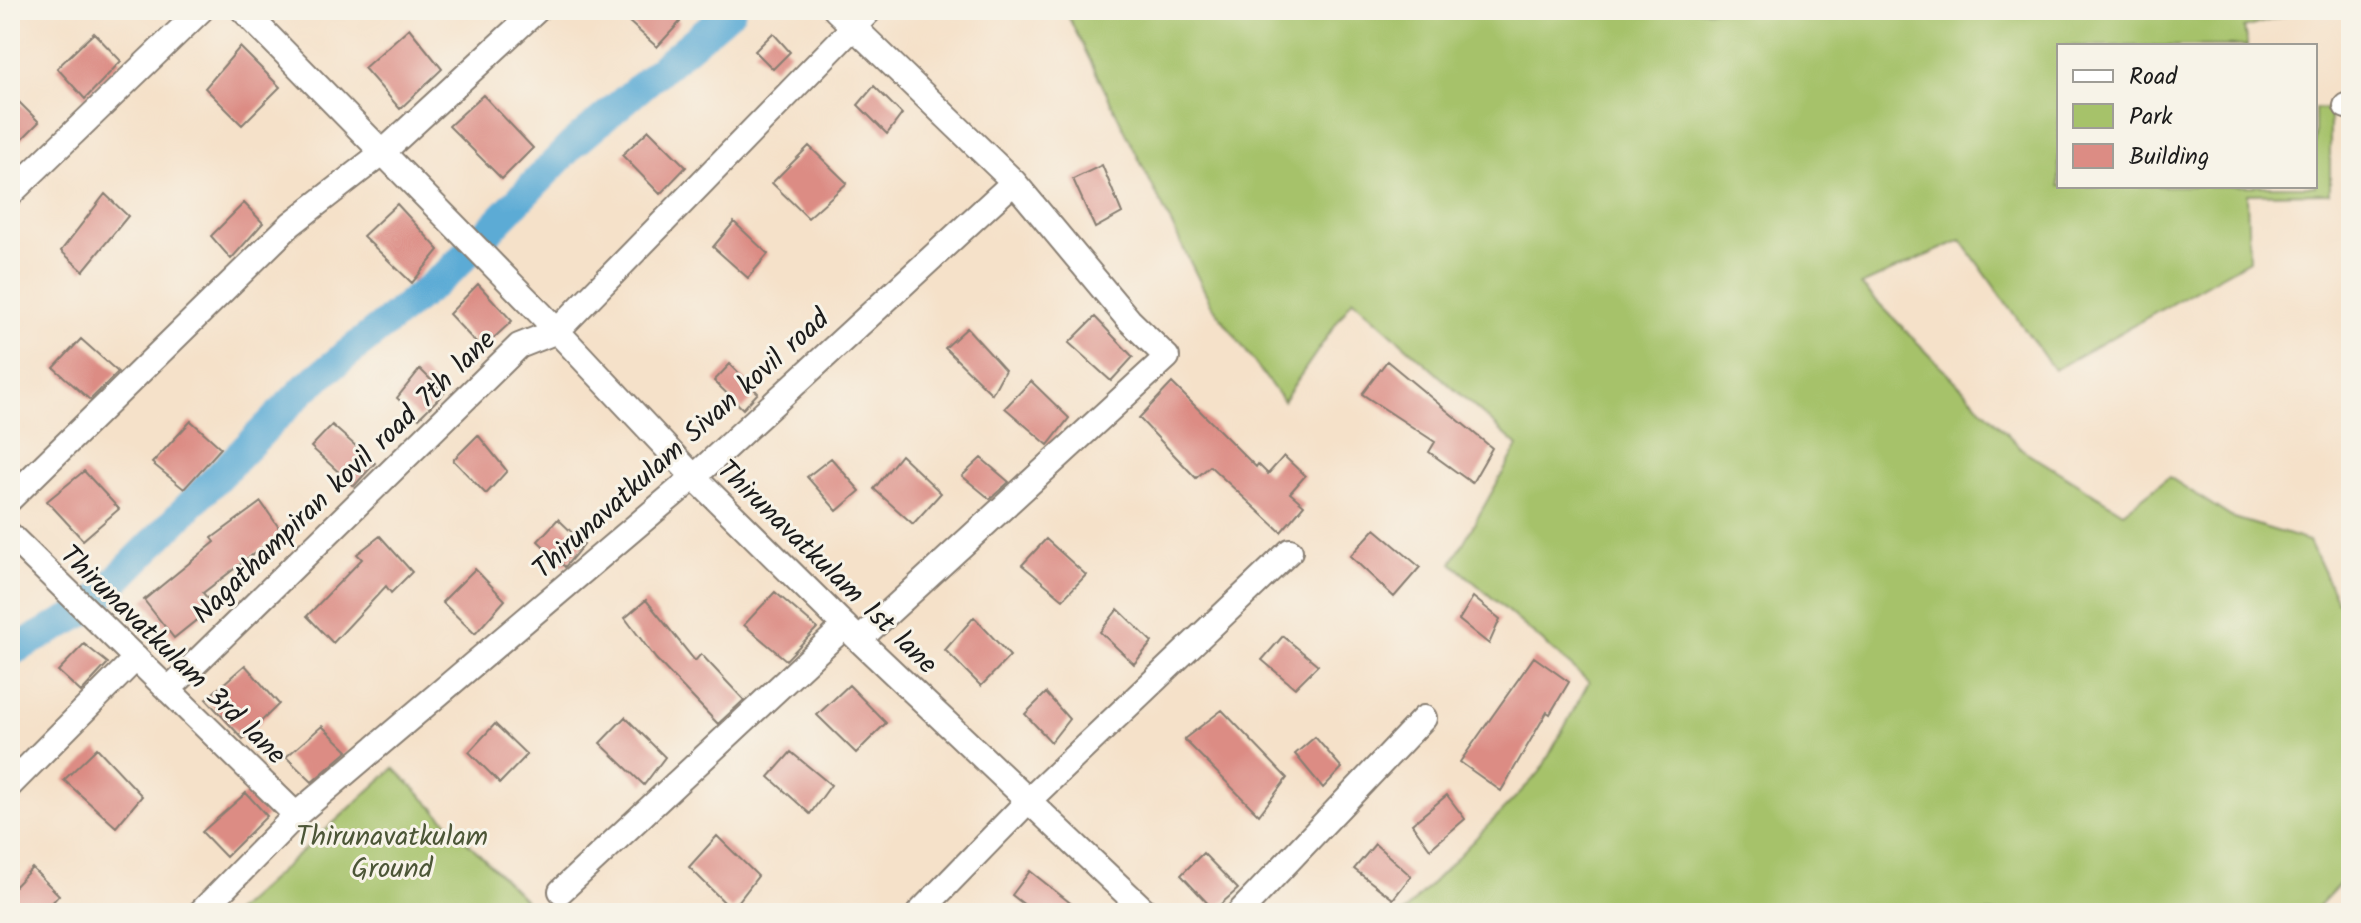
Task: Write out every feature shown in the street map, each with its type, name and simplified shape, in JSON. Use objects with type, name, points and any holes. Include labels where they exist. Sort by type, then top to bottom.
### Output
[{"type":"street","points":[[10,194],[201,10]]},
{"type":"street","name":"Thirunavatkulam 1st lane","points":[[243,10],[557,331],[694,477],[852,633],[1147,913]]},
{"type":"street","points":[[10,499],[291,224],[382,153],[537,10]]},
{"type":"street","points":[[561,891],[1167,357],[1129,320],[1014,182],[853,15]]},
{"type":"street","name":"Nagathampiran kovil road 7th lane","points":[[168,690],[519,346],[557,331],[853,15]]},
{"type":"street","name":"Thirunavatkulam Sivan kovil road","points":[[200,913],[296,815],[694,477],[1014,182]]},
{"type":"street","name":"Thirunavatkulam 3rd lane","points":[[10,535],[296,815]]},
{"type":"street","points":[[919,913],[1028,801],[1290,551]]},
{"type":"street","points":[[10,785],[136,658]]},
{"type":"street","points":[[1239,913],[1424,718]]},
{"type":"green space","points":[[1065,10],[2303,10],[2244,28],[2247,44],[2057,44],[2057,188],[2317,188],[2317,108],[2330,109],[2330,193],[2247,194],[2249,260],[2054,370],[1961,240],[1861,285],[2022,449],[2123,512],[2169,477],[2231,517],[2309,541],[2337,601],[2351,620],[2351,872],[2312,913],[1403,913],[1540,772],[1589,682],[1452,563],[1518,446],[1353,299],[1283,401],[1211,304]]},
{"type":"green space","name":"Thirunavatkulam Ground","points":[[394,768],[538,913],[234,913]]},
{"type":"building","points":[[616,10],[667,10],[680,22],[657,47]]},
{"type":"building","points":[[409,28],[442,69],[400,109],[364,68]]},
{"type":"building","points":[[94,33],[121,61],[85,99],[57,68]]},
{"type":"building","points":[[773,33],[790,52],[773,69],[755,51]]},
{"type":"building","points":[[240,47],[280,87],[242,125],[205,88]]},
{"type":"building","points":[[874,86],[902,114],[887,134],[858,105]]},
{"type":"building","points":[[10,93],[39,122],[10,151]]},
{"type":"building","points":[[483,95],[533,148],[502,179],[449,126]]},
{"type":"building","points":[[649,130],[686,167],[660,194],[622,155]]},
{"type":"building","points":[[809,146],[847,183],[808,218],[772,183]]},
{"type":"building","points":[[1102,165],[1122,213],[1095,228],[1073,179]]},
{"type":"building","points":[[105,194],[128,216],[83,271],[61,251]]},
{"type":"building","points":[[244,203],[263,223],[231,259],[211,236]]},
{"type":"building","points":[[397,204],[439,250],[412,283],[363,236]]},
{"type":"building","points":[[734,222],[768,254],[748,278],[713,247]]},
{"type":"building","points":[[478,284],[512,321],[482,349],[449,314]]},
{"type":"building","points":[[1095,317],[1133,357],[1111,381],[1069,343]]},
{"type":"building","points":[[967,328],[1005,370],[992,394],[945,348]]},
{"type":"building","points":[[81,339],[118,372],[90,400],[54,368]]},
{"type":"building","points":[[1387,361],[1492,448],[1472,483],[1429,452],[1435,442],[1362,394]]},
{"type":"building","points":[[730,364],[758,393],[743,409],[714,381]]},
{"type":"building","points":[[420,369],[444,393],[419,418],[397,398]]},
{"type":"building","points":[[1031,381],[1069,418],[1048,445],[1005,408]]},
{"type":"building","points":[[1172,383],[1256,467],[1258,464],[1268,474],[1284,456],[1305,476],[1290,493],[1304,505],[1281,532],[1210,466],[1196,478],[1139,418]]},
{"type":"building","points":[[191,421],[221,448],[184,489],[152,463]]},
{"type":"building","points":[[332,425],[375,463],[354,486],[311,447]]},
{"type":"building","points":[[478,435],[507,471],[486,494],[453,460]]},
{"type":"building","points":[[901,455],[941,493],[913,524],[874,489]]},
{"type":"building","points":[[831,458],[860,491],[837,511],[807,477]]},
{"type":"building","points":[[981,458],[1009,482],[990,499],[962,476]]},
{"type":"building","points":[[84,471],[119,509],[83,540],[47,501]]},
{"type":"building","points":[[261,502],[282,532],[203,593],[214,606],[174,638],[144,600],[215,542],[212,538]]},
{"type":"building","points":[[558,519],[584,544],[565,567],[538,541]]},
{"type":"building","points":[[1375,529],[1420,567],[1394,597],[1350,556]]},
{"type":"building","points":[[380,536],[412,572],[391,593],[386,586],[333,643],[307,616],[362,559],[357,554]]},
{"type":"building","points":[[1046,539],[1086,575],[1063,599],[1022,565]]},
{"type":"building","points":[[475,569],[505,600],[475,634],[442,602]]},
{"type":"building","points":[[775,592],[817,628],[786,660],[744,625]]},
{"type":"building","points":[[1473,597],[1500,619],[1489,644],[1459,620]]},
{"type":"building","points":[[646,600],[695,661],[701,654],[744,700],[718,724],[656,659],[625,618]]},
{"type":"building","points":[[1118,609],[1152,642],[1134,664],[1100,632]]},
{"type":"building","points":[[974,617],[1010,656],[981,686],[945,650]]},
{"type":"building","points":[[1283,636],[1318,665],[1295,688],[1262,660]]},
{"type":"building","points":[[84,644],[108,663],[81,692],[58,671]]},
{"type":"building","points":[[1534,657],[1569,682],[1550,714],[1547,712],[1501,791],[1460,762]]},
{"type":"building","points":[[245,665],[279,704],[243,739],[206,699]]},
{"type":"building","points":[[849,685],[886,723],[856,753],[817,715]]},
{"type":"building","points":[[1046,693],[1069,719],[1051,742],[1025,714]]},
{"type":"building","points":[[1222,710],[1287,778],[1259,815],[1184,739]]},
{"type":"building","points":[[625,717],[665,757],[644,785],[600,743]]},
{"type":"building","points":[[495,724],[527,755],[500,783],[469,752]]},
{"type":"building","points":[[322,726],[348,751],[312,782],[286,757]]},
{"type":"building","points":[[1315,737],[1342,768],[1323,788],[1295,754]]},
{"type":"building","points":[[97,748],[142,796],[116,827],[64,780]]},
{"type":"building","points":[[791,752],[831,785],[810,814],[769,777]]},
{"type":"building","points":[[246,793],[267,816],[226,857],[202,832]]},
{"type":"building","points":[[1447,795],[1465,819],[1430,849],[1412,824]]},
{"type":"building","points":[[717,836],[758,876],[732,910],[689,867]]},
{"type":"building","points":[[1375,844],[1411,876],[1393,899],[1354,869]]},
{"type":"building","points":[[1203,853],[1238,889],[1214,910],[1181,875]]},
{"type":"building","points":[[32,868],[59,895],[43,913],[10,913],[10,891]]},
{"type":"building","points":[[1030,871],[1083,913],[1035,913],[1012,895]]},
{"type":"waterway","points":[[10,652],[87,610],[306,387],[449,272],[572,145],[731,10]]}]
